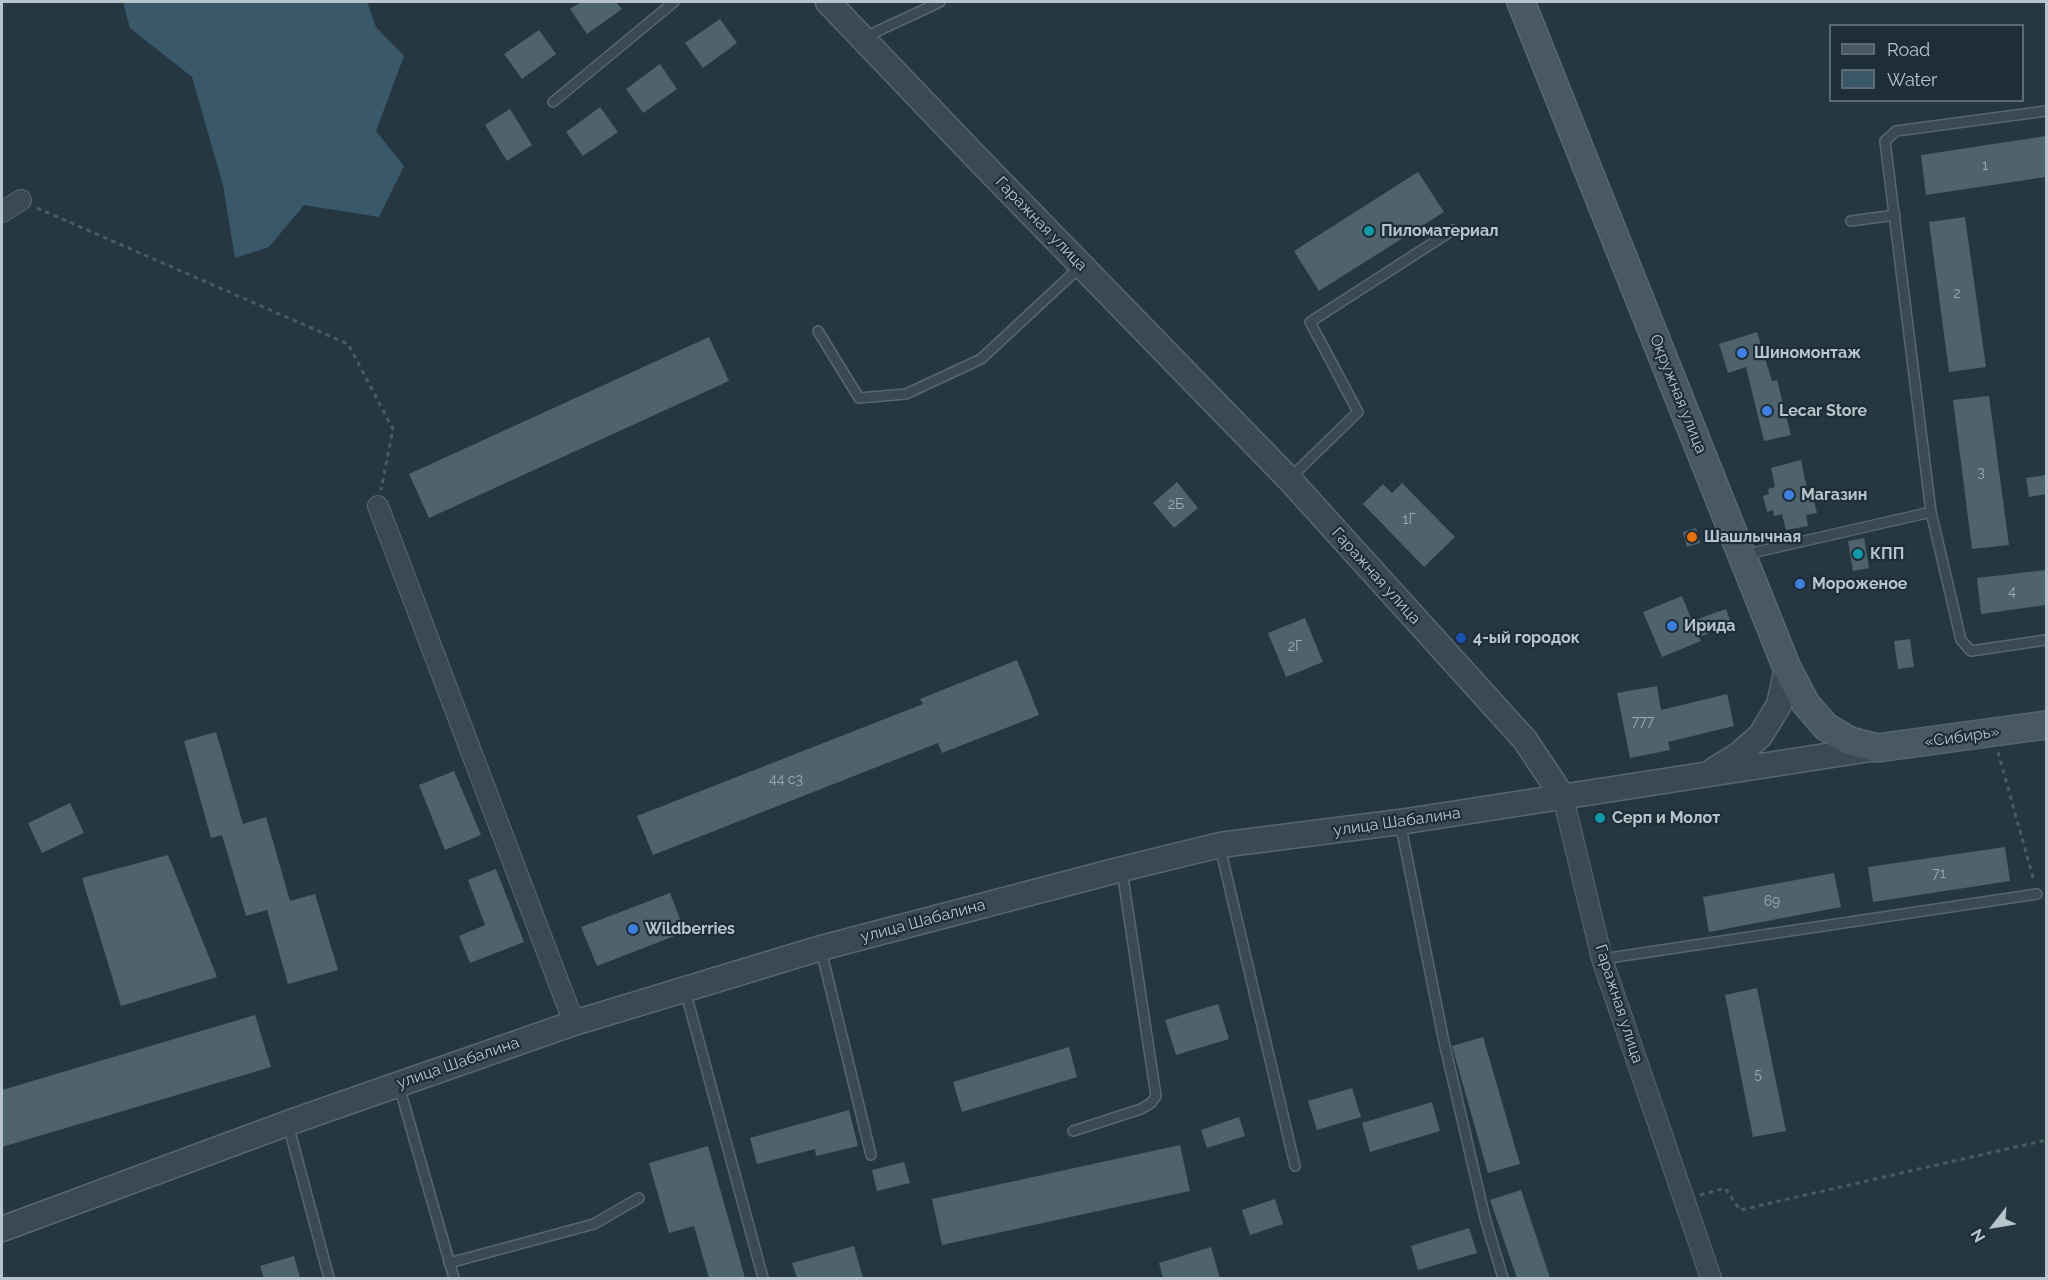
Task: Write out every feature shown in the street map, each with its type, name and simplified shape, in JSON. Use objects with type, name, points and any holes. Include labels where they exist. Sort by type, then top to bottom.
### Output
[{"type":"main road","name":"Окружная улица","points":[[1521,2],[1787,668],[1806,704],[1826,727],[1850,741],[1877,748]]},
{"type":"main road","name":"«Сибирь»","points":[[1877,748],[2046,725]]},
{"type":"street","name":"Гаражная улица","points":[[828,2],[1289,479],[1525,740],[1563,797],[1602,959],[1711,1278]]},
{"type":"street","points":[[2,212],[21,200]]},
{"type":"street","points":[[378,506],[574,1023]]},
{"type":"street","points":[[1706,775],[1738,755],[1761,736],[1779,705],[1787,668]]},
{"type":"street","name":"улица Шабалина","points":[[2,1229],[288,1123],[574,1023],[821,948],[1122,869],[1220,845],[1400,822],[1877,748]]},
{"type":"lane","points":[[553,102],[674,2]]},
{"type":"lane","points":[[863,38],[940,2]]},
{"type":"lane","points":[[2046,111],[1896,131],[1886,141],[1931,512],[1961,640],[1971,651],[2046,640]]},
{"type":"lane","points":[[1851,220],[1894,215]]},
{"type":"lane","points":[[1289,479],[1358,412],[1310,322],[1453,230]]},
{"type":"lane","points":[[818,331],[859,398],[906,394],[981,359],[1082,266]]},
{"type":"lane","points":[[1742,555],[1931,512]]},
{"type":"lane","points":[[1400,822],[1444,1042],[1485,1218],[1503,1278]]},
{"type":"lane","points":[[1220,845],[1295,1166]]},
{"type":"lane","points":[[1073,1131],[1141,1109],[1151,1103],[1156,1096],[1122,869]]},
{"type":"lane","points":[[1602,959],[2037,894]]},
{"type":"lane","points":[[821,948],[871,1155]]},
{"type":"lane","points":[[685,990],[763,1278]]},
{"type":"lane","points":[[398,1084],[454,1278]]},
{"type":"lane","points":[[288,1123],[329,1278]]},
{"type":"lane","points":[[449,1263],[594,1224],[639,1198]]},
{"type":"path","points":[[21,200],[348,344],[393,429],[378,506]]},
{"type":"path","points":[[1993,733],[2037,894]]},
{"type":"path","points":[[1683,1199],[1725,1188],[1740,1210],[2046,1140]]},
{"type":"water","points":[[123,2],[367,2],[376,27],[404,56],[376,131],[404,166],[379,217],[304,205],[269,247],[235,258],[223,185],[192,77],[130,28]]},
{"type":"building","points":[[581,2],[616,2],[622,9],[587,34],[570,9]]},
{"type":"building","points":[[720,19],[737,43],[703,68],[685,43]]},
{"type":"building","points":[[539,30],[556,54],[522,79],[504,54]]},
{"type":"building","points":[[660,64],[677,89],[643,113],[626,89]]},
{"type":"building","points":[[600,107],[618,132],[583,156],[566,132]]},
{"type":"building","points":[[510,109],[532,145],[507,161],[485,125]]},
{"type":"building","points":[[2046,136],[2046,177],[1926,195],[1921,155]]},
{"type":"building","name":"Пиломатериал","points":[[1418,172],[1444,212],[1319,291],[1294,251]]},
{"type":"building","points":[[1965,217],[1986,367],[1949,372],[1929,222]]},
{"type":"building","points":[[1757,332],[1772,381],[1777,380],[1791,435],[1764,441],[1746,367],[1728,373],[1719,344]]},
{"type":"building","points":[[709,337],[729,381],[429,518],[409,474]]},
{"type":"building","points":[[1989,396],[2009,545],[1972,549],[1953,400]]},
{"type":"building","name":"Магазин","points":[[1801,460],[1808,494],[1812,493],[1817,513],[1806,515],[1808,526],[1786,530],[1782,514],[1774,516],[1773,510],[1767,512],[1763,496],[1769,494],[1768,489],[1775,487],[1771,468]]},
{"type":"building","points":[[2046,475],[2046,494],[2029,497],[2026,478]]},
{"type":"building","points":[[1177,482],[1198,508],[1174,528],[1153,503]]},
{"type":"building","points":[[1402,483],[1455,537],[1424,567],[1363,504],[1383,484],[1392,493]]},
{"type":"building","name":"Шашлычная","points":[[1696,528],[1700,543],[1687,547],[1683,532]]},
{"type":"building","name":"КПП","points":[[1864,538],[1869,568],[1853,571],[1848,541]]},
{"type":"building","points":[[2046,570],[2046,605],[1981,614],[1977,578]]},
{"type":"building","name":"Ирида","points":[[1682,596],[1692,621],[1726,609],[1732,625],[1699,637],[1701,641],[1662,657],[1643,612]]},
{"type":"building","points":[[1305,618],[1323,662],[1286,677],[1268,633]]},
{"type":"building","points":[[1910,639],[1914,667],[1898,669],[1894,641]]},
{"type":"building","points":[[1017,660],[1039,715],[942,753],[938,743],[653,855],[637,816],[923,704],[920,699]]},
{"type":"building","points":[[1657,686],[1661,710],[1727,694],[1734,726],[1668,742],[1670,750],[1630,758],[1617,693]]},
{"type":"building","points":[[216,732],[243,824],[266,817],[290,901],[315,894],[338,970],[288,984],[267,910],[246,916],[222,835],[211,838],[184,741]]},
{"type":"building","points":[[454,771],[481,835],[445,850],[419,785]]},
{"type":"building","points":[[70,803],[84,833],[42,853],[28,823]]},
{"type":"building","points":[[2005,847],[2010,881],[1873,902],[1868,867]]},
{"type":"building","points":[[168,855],[217,977],[121,1006],[82,878]]},
{"type":"building","points":[[496,869],[524,942],[470,963],[459,936],[485,925],[468,880]]},
{"type":"building","points":[[1834,873],[1841,907],[1709,932],[1703,897]]},
{"type":"building","name":"Wildberries","points":[[670,893],[685,932],[597,966],[581,927]]},
{"type":"building","points":[[1757,988],[1786,1131],[1753,1137],[1725,995]]},
{"type":"building","points":[[1218,1004],[1229,1039],[1176,1055],[1165,1020]]},
{"type":"building","points":[[255,1015],[271,1067],[2,1147],[2,1090]]},
{"type":"building","points":[[1483,1037],[1520,1164],[1488,1173],[1452,1046]]},
{"type":"building","points":[[1069,1047],[1077,1077],[962,1112],[953,1082]]},
{"type":"building","points":[[1352,1088],[1361,1117],[1317,1130],[1308,1101]]},
{"type":"building","points":[[1432,1102],[1440,1131],[1370,1152],[1362,1123]]},
{"type":"building","points":[[849,1110],[858,1146],[816,1156],[815,1149],[757,1164],[750,1138]]},
{"type":"building","points":[[1239,1117],[1245,1136],[1207,1148],[1201,1130]]},
{"type":"building","points":[[1180,1145],[1190,1191],[942,1245],[932,1199]]},
{"type":"building","points":[[708,1146],[745,1278],[709,1278],[694,1226],[669,1233],[649,1163]]},
{"type":"building","points":[[904,1162],[910,1183],[877,1191],[872,1170]]},
{"type":"building","points":[[1521,1190],[1550,1278],[1517,1278],[1490,1200]]},
{"type":"building","points":[[1275,1199],[1283,1224],[1250,1235],[1242,1210]]},
{"type":"building","points":[[1469,1228],[1477,1253],[1418,1270],[1411,1246]]},
{"type":"building","points":[[854,1246],[863,1278],[797,1278],[792,1263]]},
{"type":"building","points":[[1211,1247],[1220,1278],[1163,1278],[1159,1263]]},
{"type":"building","points":[[294,1256],[300,1278],[264,1278],[260,1266]]},
{"type":"place","name":"Пиломатериал","points":[[1369,231]]},
{"type":"place","name":"Шиномонтаж","points":[[1742,353]]},
{"type":"place","name":"Lecar Store","points":[[1767,411]]},
{"type":"place","name":"Магазин","points":[[1789,495]]},
{"type":"place","name":"Шашлычная","points":[[1692,537]]},
{"type":"place","name":"КПП","points":[[1858,554]]},
{"type":"place","name":"Мороженое","points":[[1800,584]]},
{"type":"place","name":"Ирида","points":[[1672,626]]},
{"type":"place","name":"4-ый городок","points":[[1461,638]]},
{"type":"place","name":"Серп и Молот","points":[[1600,818]]},
{"type":"place","name":"Wildberries","points":[[633,929]]}]
